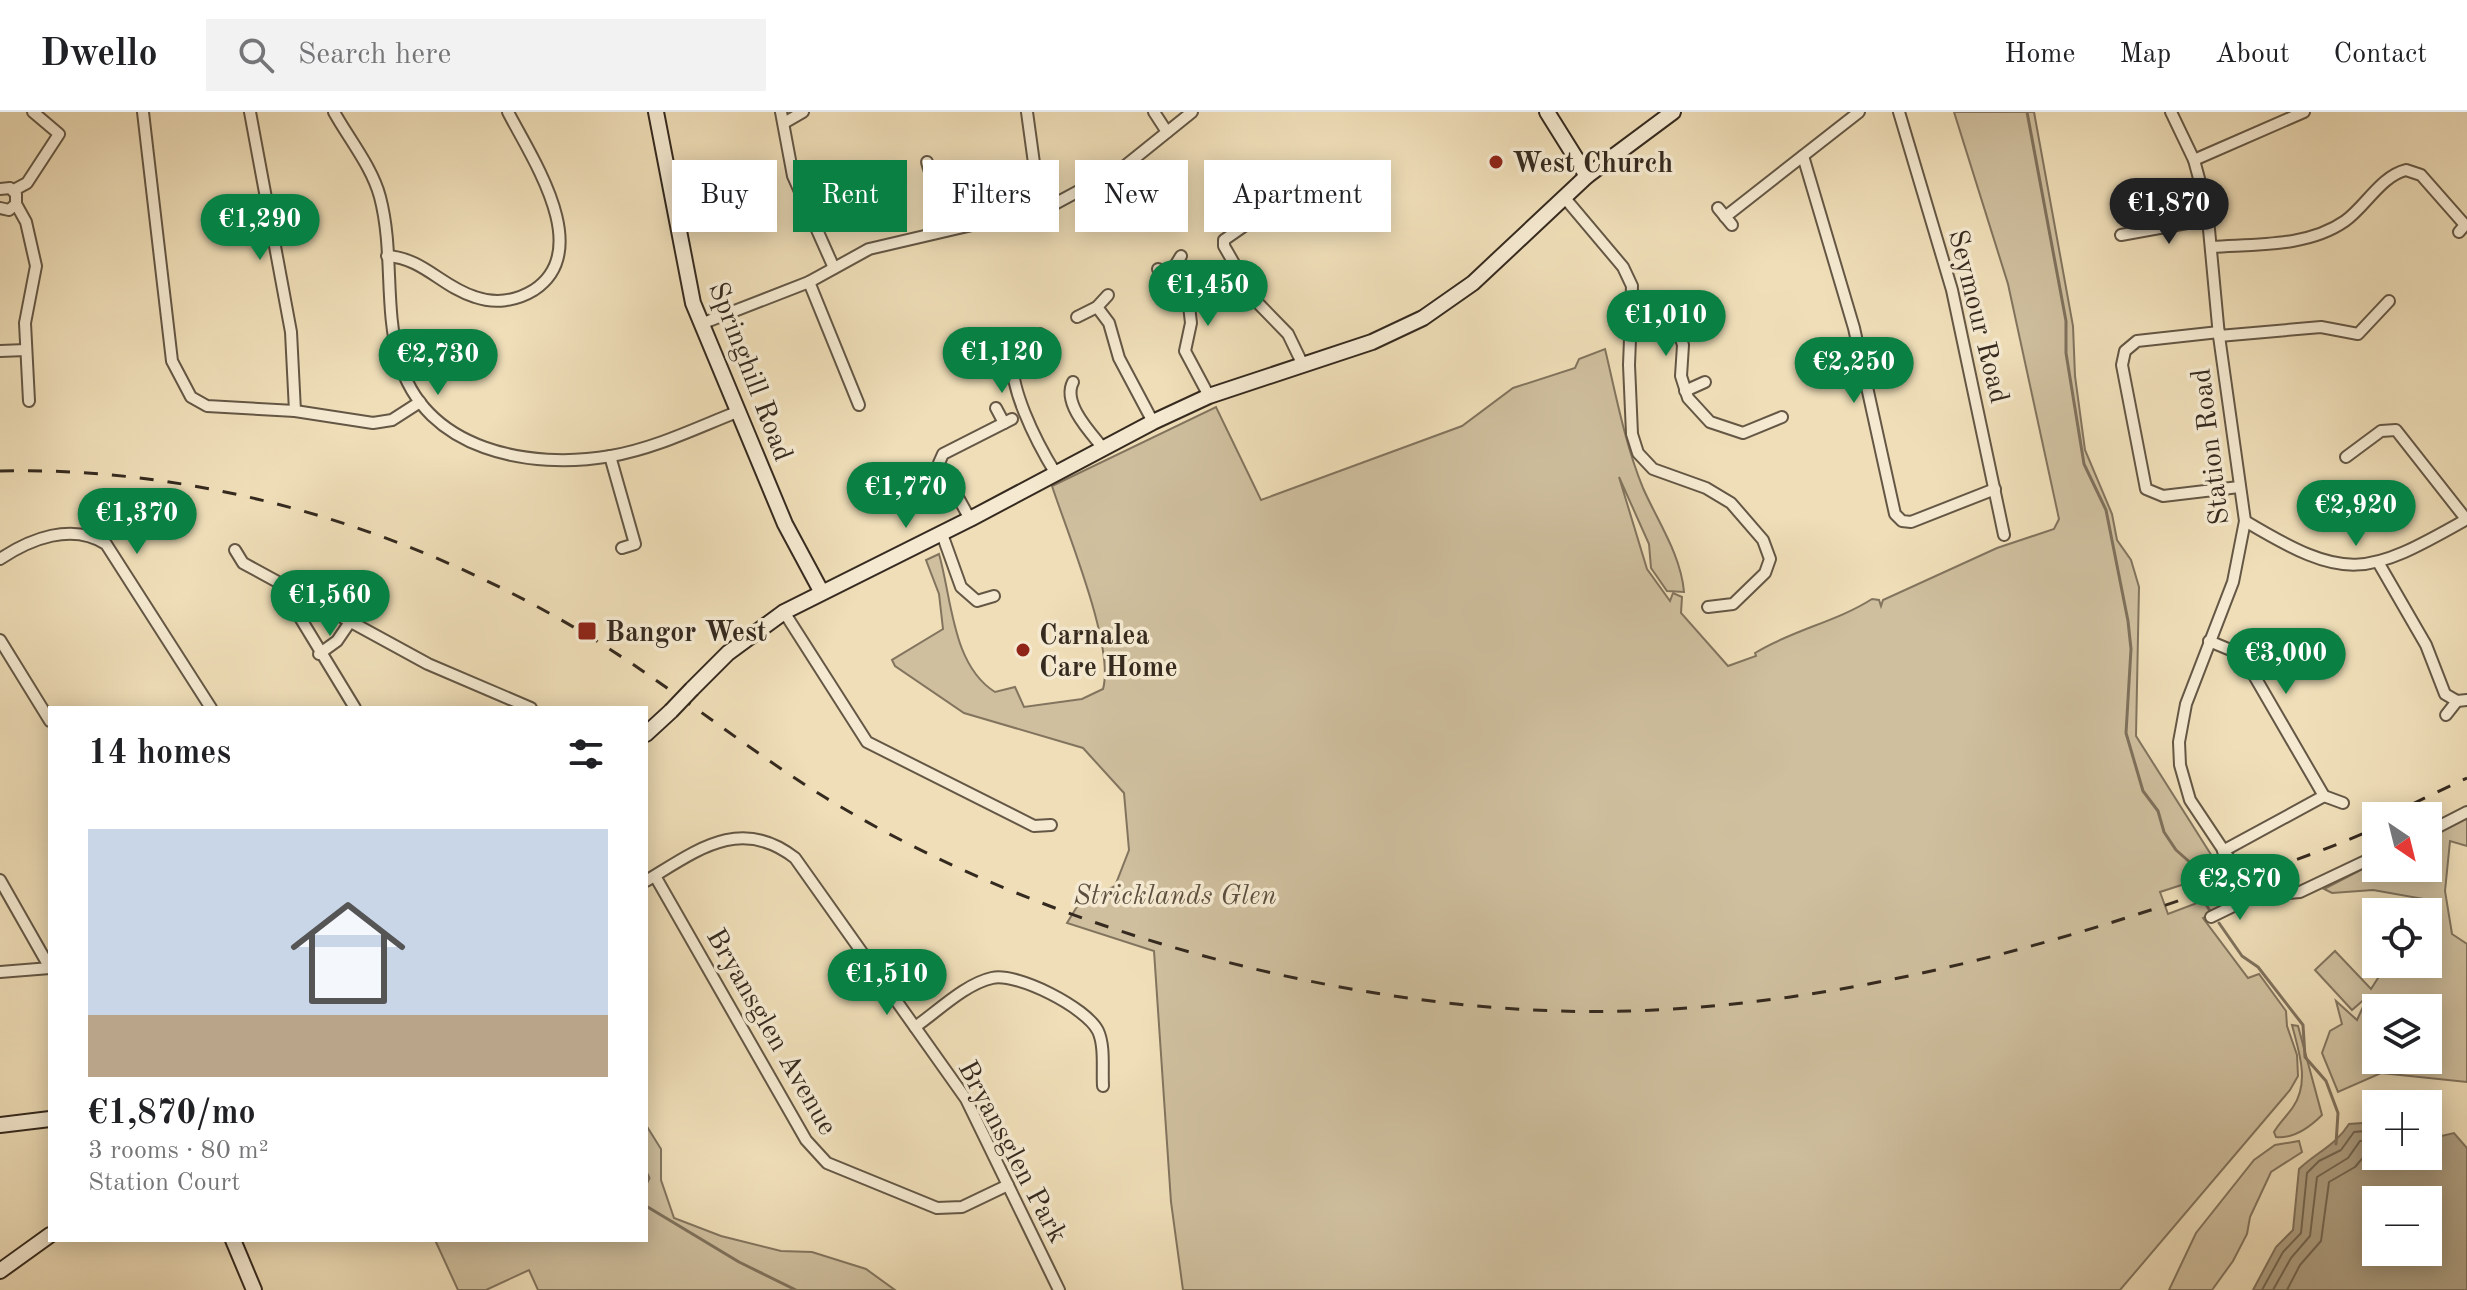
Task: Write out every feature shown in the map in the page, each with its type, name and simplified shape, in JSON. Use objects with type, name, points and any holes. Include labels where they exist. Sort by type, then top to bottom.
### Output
[{"type":"main road","name":"Springhill Road","points":[[656,112],[693,303],[785,524],[821,591]]},
{"type":"main road","points":[[1547,112],[1587,176]]},
{"type":"main road","points":[[648,732],[745,639],[821,591],[942,534],[1153,422],[1209,396],[1372,342],[1441,307],[1473,283],[1587,176],[1673,112]]},
{"type":"main road","points":[[0,1125],[48,1119]]},
{"type":"main road","points":[[0,1271],[48,1236]]},
{"type":"main road","points":[[234,1242],[254,1290]]},
{"type":"street","points":[[0,189],[14,190],[27,183],[57,141],[59,134],[33,112]]},
{"type":"street","points":[[143,112],[172,361],[191,397],[207,406],[295,411],[373,423],[392,420],[420,402]]},
{"type":"street","points":[[250,112],[291,332],[295,411]]},
{"type":"street","points":[[334,112],[380,195],[398,356],[407,382],[437,421],[462,439],[522,457],[610,456],[657,445],[737,412]]},
{"type":"street","points":[[387,256],[414,261],[453,288],[488,301],[501,302],[527,294],[547,278],[559,244],[558,221],[552,197],[508,112]]},
{"type":"street","points":[[803,112],[782,118],[793,176],[834,268]]},
{"type":"street","points":[[1027,112],[1034,160]]},
{"type":"street","points":[[1154,112],[1167,132]]},
{"type":"street","points":[[1059,202],[1104,180],[1192,112]]},
{"type":"street","points":[[1725,217],[1859,112]]},
{"type":"street","name":"Seymour Road","points":[[1899,112],[1952,290],[2004,535]]},
{"type":"street","name":"Station Road","points":[[2171,112],[2194,160],[2209,219],[2219,334],[2245,521],[2233,582],[2186,704],[2178,753],[2185,789],[2254,896]]},
{"type":"street","points":[[2194,160],[2304,112]]},
{"type":"street","points":[[1803,156],[1854,328],[1895,514],[1902,521],[1911,522],[1995,489]]},
{"type":"street","points":[[2212,247],[2296,240],[2326,232],[2355,214],[2393,176],[2406,170],[2421,175],[2465,225],[2459,232]]},
{"type":"street","points":[[14,190],[16,204],[26,222],[36,266],[25,323],[29,401]]},
{"type":"street","points":[[1564,197],[1623,267],[1633,296],[1629,365],[1632,434],[1638,453],[1653,469],[1706,488],[1739,509],[1756,529],[1770,559],[1765,573],[1733,604],[1708,607]]},
{"type":"street","points":[[0,208],[9,210],[16,204]]},
{"type":"street","points":[[2121,235],[2209,219]]},
{"type":"street","points":[[701,324],[809,282],[869,249],[935,232]]},
{"type":"street","points":[[1235,232],[1224,240],[1224,246],[1255,300],[1288,334],[1303,365]]},
{"type":"street","points":[[1170,274],[1181,256]]},
{"type":"street","points":[[1158,269],[1170,274],[1188,297],[1191,323],[1185,351],[1209,396]]},
{"type":"street","points":[[809,282],[859,405]]},
{"type":"street","points":[[1077,317],[1097,307],[1108,295]]},
{"type":"street","points":[[1633,296],[1662,298],[1671,305],[1683,345],[1681,376],[1685,391],[1701,415],[1725,429],[1747,433],[1782,417]]},
{"type":"street","points":[[2239,487],[2163,496],[2149,492],[2143,481],[2122,365],[2125,351],[2137,341],[2219,334],[2321,327],[2358,334],[2389,301]]},
{"type":"street","points":[[1097,307],[1109,323],[1119,358],[1153,422]]},
{"type":"street","points":[[1040,334],[1014,348],[1010,362],[1022,403],[1056,474]]},
{"type":"street","points":[[0,351],[26,350]]},
{"type":"street","points":[[1073,382],[1069,389],[1071,401],[1103,448]]},
{"type":"street","points":[[1685,391],[1705,382]]},
{"type":"street","points":[[970,519],[939,463],[943,454],[1008,421],[996,408]]},
{"type":"street","points":[[2245,521],[2319,561],[2342,565],[2378,562],[2419,545],[2467,519],[2396,430],[2381,431],[2346,457]]},
{"type":"street","points":[[610,456],[635,544],[622,548]]},
{"type":"street","points":[[942,534],[964,594],[977,601],[994,596]]},
{"type":"street","points":[[0,559],[27,542],[45,537],[92,537],[106,544],[210,706]]},
{"type":"street","points":[[235,550],[243,563],[428,664],[526,706]]},
{"type":"street","points":[[2378,562],[2426,645],[2442,689],[2462,701],[2446,715]]},
{"type":"street","points":[[279,583],[319,654],[354,706]]},
{"type":"street","points":[[784,612],[867,742],[1034,826],[1051,825]]},
{"type":"street","points":[[319,654],[337,641],[350,622]]},
{"type":"street","points":[[0,640],[48,718]]},
{"type":"street","points":[[2209,641],[2233,651],[2248,665],[2324,796],[2343,803]]},
{"type":"street","points":[[2223,851],[2324,796]]},
{"type":"street","points":[[2442,825],[2467,812]]},
{"type":"street","name":"Bryansglen Park","points":[[650,878],[723,840],[751,838],[779,847],[808,872],[966,1099],[1059,1290]]},
{"type":"street","points":[[2211,917],[2254,896],[2300,892],[2362,863]]},
{"type":"street","name":"Bryansglen Avenue","points":[[650,878],[806,1140],[821,1159],[937,1208],[970,1205],[1008,1185]]},
{"type":"street","points":[[0,880],[48,964]]},
{"type":"street","points":[[0,972],[48,968]]},
{"type":"street","points":[[915,1027],[983,981],[997,977],[1019,979],[1093,1023],[1100,1036],[1103,1086]]},
{"type":"green space","name":"Stricklands Glen","points":[[1954,112],[2034,112],[2073,326],[2075,376],[2085,450],[2112,514],[2117,540],[2131,560],[2139,587],[2136,736],[2222,872],[2160,892],[2168,914],[2242,886],[2246,894],[2203,918],[2248,978],[2259,974],[2286,1011],[2287,1026],[2297,1055],[2298,1076],[2290,1090],[2120,1290],[1183,1290],[1171,1202],[1154,951],[1067,923],[1078,905],[1115,886],[1129,850],[1124,793],[1083,748],[964,713],[895,666],[892,660],[943,629],[939,594],[926,560],[939,554],[962,648],[981,680],[995,692],[1015,687],[1024,707],[1082,699],[1103,689],[1105,670],[1102,646],[1088,589],[1052,486],[1216,407],[1261,500],[1462,426],[1513,388],[1575,368],[1579,359],[1605,349],[1631,454],[1643,488],[1674,552],[1684,592],[1667,591],[1651,568],[1649,544],[1619,477],[1647,569],[1670,601],[1673,593],[1682,597],[1681,613],[1728,666],[1756,656],[1755,653],[1769,645],[1872,599],[1879,600],[1881,606],[1883,600],[1997,548],[2054,529],[2059,519],[2008,284]]},
{"type":"green space","points":[[2467,815],[2467,846],[2450,841],[2445,891],[2452,934],[2467,944],[2467,1082],[2391,1074],[2442,1074],[2442,994],[2362,994],[2362,1001],[2352,1010],[2315,970],[2335,951],[2371,989],[2378,978],[2442,978],[2442,898],[2418,898],[2373,890],[2332,893],[2324,889],[2362,869],[2362,882],[2442,882],[2442,828]]},
{"type":"green space","points":[[2336,1001],[2357,1020],[2362,1009],[2362,1074],[2379,1074],[2338,1092],[2322,1053],[2330,1031],[2342,1024]]},
{"type":"green space","points":[[2292,1025],[2298,1026],[2322,1115],[2301,1132],[2276,1137],[2274,1132],[2293,1107],[2301,1087],[2302,1067]]},
{"type":"green space","points":[[648,1128],[661,1149],[661,1180],[674,1218],[721,1236],[781,1251],[812,1252],[866,1269],[895,1290],[538,1290],[529,1270],[486,1290],[458,1290],[436,1242],[648,1242]]},
{"type":"green space","points":[[2299,1141],[2302,1152],[2271,1172],[2250,1217],[2247,1234],[2233,1261],[2212,1290],[2169,1290],[2196,1233],[2254,1160],[2275,1145]]},
{"type":"water","points":[[2362,1123],[2362,1170],[2442,1170],[2442,1136],[2454,1133],[2467,1148],[2467,1290],[2253,1290],[2276,1247],[2293,1230],[2299,1169],[2349,1124]]},
{"type":"waterway","points":[[2027,112],[2066,321],[2066,353],[2084,464],[2106,510],[2128,621],[2131,649],[2126,733],[2143,791],[2158,811],[2164,832],[2176,850],[2193,865]]},
{"type":"waterway","points":[[2204,901],[2210,911]]},
{"type":"waterway","points":[[2219,923],[2242,956],[2258,967],[2303,1025],[2305,1057],[2326,1081],[2338,1113],[2336,1144]]},
{"type":"waterway","points":[[648,1176],[648,1180]]},
{"type":"waterway","points":[[648,1207],[739,1262],[796,1290]]},
{"type":"railway","points":[[0,471],[80,473],[160,481],[240,495],[318,516],[395,542],[470,573],[542,609],[640,669],[841,807],[928,853],[1021,895],[1120,931],[1222,961],[1326,984],[1429,1001],[1531,1010],[1629,1011],[1703,1007],[1851,987],[1996,955],[2140,914],[2362,834]]},
{"type":"railway","points":[[2416,802],[2467,778]]},
{"type":"place","name":"West Church","points":[[1496,162]]},
{"type":"place","name":"Bangor West","points":[[587,631]]},
{"type":"place","name":"Carnalea Care Home","points":[[1023,650]]}]
